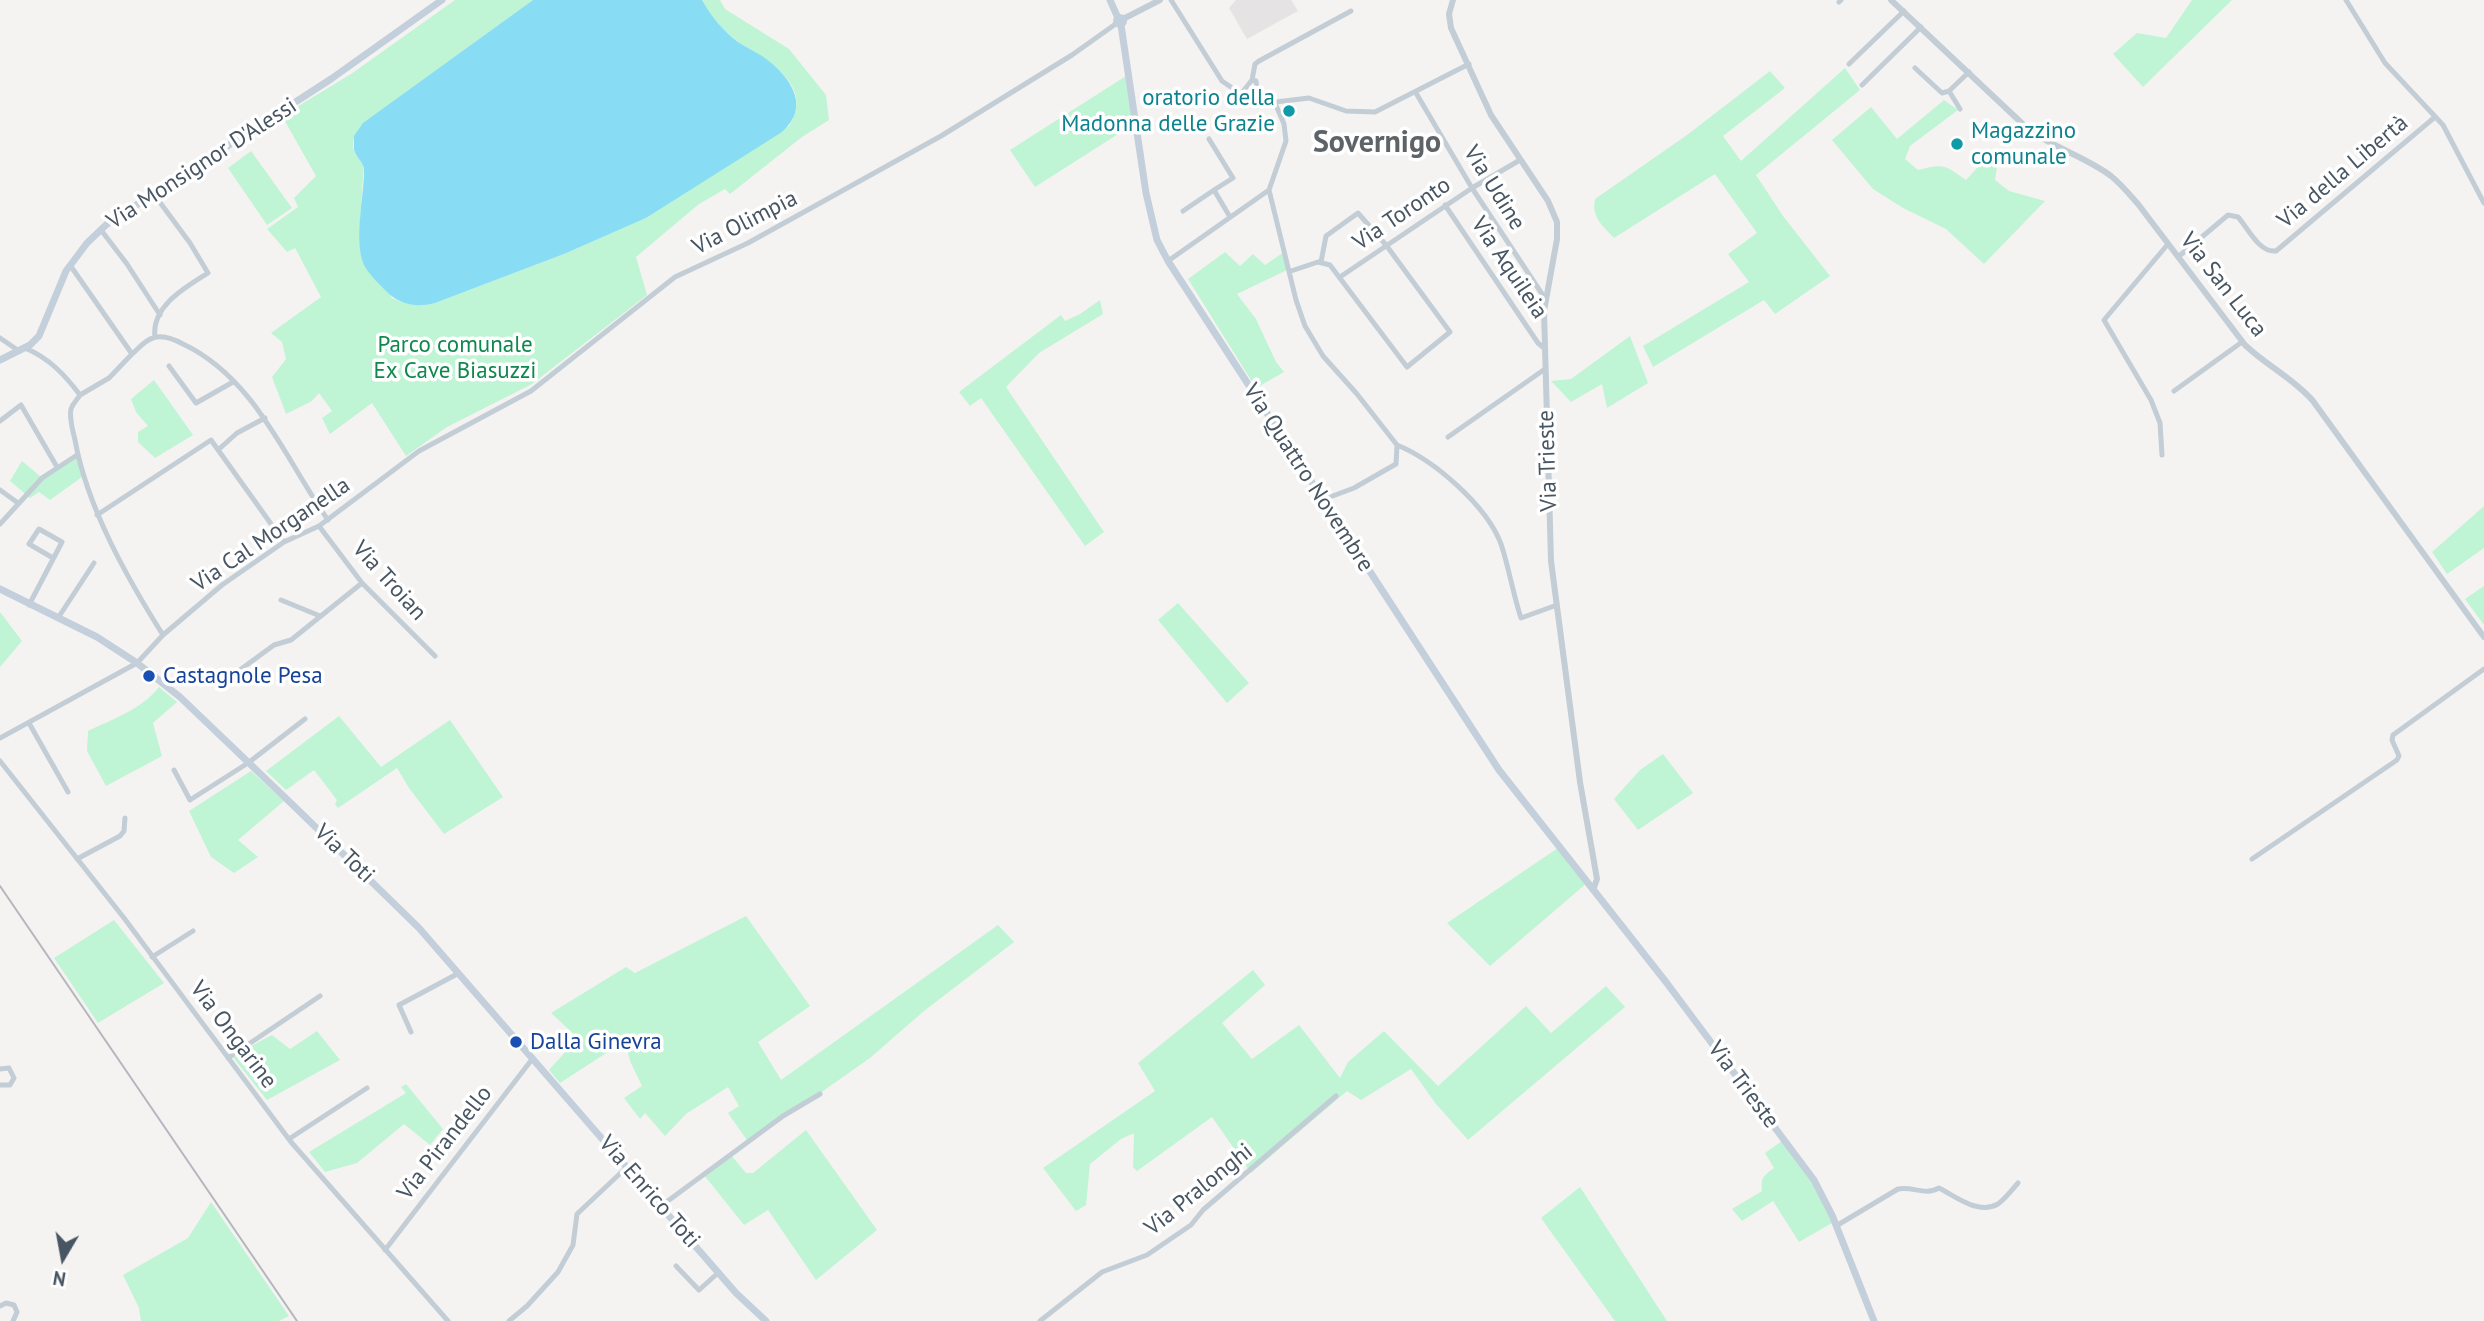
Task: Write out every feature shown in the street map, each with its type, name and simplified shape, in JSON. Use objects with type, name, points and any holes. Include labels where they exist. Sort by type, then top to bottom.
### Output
[{"type":"main road","name":"Via Monsignor D'Alessi","points":[[0,360],[34,342],[43,329],[70,265],[101,230],[153,193],[331,79],[442,0]]},
{"type":"main road","name":"Via Quattro Novembre","points":[[1110,0],[1120,21],[1146,193],[1157,240],[1168,261],[1499,770],[1593,890]]},
{"type":"main road","name":"Via Toti","points":[[0,589],[97,637],[137,663],[180,698],[406,914],[534,1059]]},
{"type":"main road","name":"Via Trieste","points":[[1593,890],[1666,982],[1814,1180],[1836,1226],[1874,1321]]},
{"type":"main road","name":"Via Enrico Toti","points":[[534,1059],[719,1272],[766,1321]]},
{"type":"street","name":"Via Olimpia","points":[[398,467],[419,451],[531,391],[675,277],[748,243],[941,136],[1072,55],[1120,21],[1160,0]]},
{"type":"street","points":[[1171,0],[1222,81],[1241,94],[1259,101],[1275,103],[1309,97],[1346,111],[1375,113],[1469,64]]},
{"type":"street","name":"Via Trieste","points":[[1453,0],[1449,20],[1491,115],[1548,201],[1557,222],[1557,240],[1546,300],[1544,348],[1551,561],[1597,883],[1593,890]]},
{"type":"street","name":"Via San Luca","points":[[1891,0],[2038,136],[2109,175],[2138,204],[2242,342],[2266,364],[2294,382],[2313,401],[2484,637]]},
{"type":"street","name":"Via della Libertà","points":[[2346,0],[2385,63],[2443,125],[2484,203]]},
{"type":"street","points":[[1241,94],[1252,80],[1255,64],[1351,11]]},
{"type":"street","points":[[1849,64],[1904,11]]},
{"type":"street","points":[[1862,85],[1921,27]]},
{"type":"street","points":[[1915,68],[1942,93],[1949,91],[1969,72]]},
{"type":"street","points":[[1252,80],[1256,81],[1259,101]]},
{"type":"street","points":[[1949,91],[1960,109]]},
{"type":"street","name":"Via Udine","points":[[1416,93],[1472,188],[1546,300]]},
{"type":"street","points":[[1275,103],[1284,124],[1286,141],[1269,190],[1296,300],[1316,346],[1397,445],[1424,458],[1449,479],[1490,523],[1501,544],[1521,618],[1557,605]]},
{"type":"street","name":"Via della Libertà","points":[[2178,257],[2228,215],[2238,217],[2262,248],[2276,251],[2435,117]]},
{"type":"street","points":[[1183,211],[1233,177],[1209,139]]},
{"type":"street","name":"Via Toronto","points":[[1340,277],[1472,188],[1520,160]]},
{"type":"street","points":[[1214,190],[1230,217]]},
{"type":"street","points":[[1168,261],[1269,190]]},
{"type":"street","points":[[153,193],[208,273],[175,294],[160,314],[155,327],[155,337]]},
{"type":"street","name":"Via Aquileia","points":[[1446,205],[1538,343],[1544,348]]},
{"type":"street","points":[[1291,271],[1321,262],[1330,265],[1407,367],[1450,332],[1386,245],[1358,213],[1326,236],[1321,262]]},
{"type":"street","points":[[101,230],[160,314]]},
{"type":"street","points":[[2162,454],[2160,423],[2151,400],[2104,320],[2168,244]]},
{"type":"street","points":[[70,265],[132,354]]},
{"type":"street","points":[[163,635],[97,515],[77,455],[71,413],[72,405],[80,395],[109,378],[132,354],[155,337],[169,338],[199,352],[233,382],[265,418],[328,520]]},
{"type":"street","points":[[0,338],[22,350],[35,352],[63,373],[80,395]]},
{"type":"street","points":[[2174,391],[2242,342]]},
{"type":"street","points":[[169,366],[196,403],[233,382]]},
{"type":"street","points":[[1448,438],[1545,369]]},
{"type":"street","points":[[0,421],[21,405],[57,467]]},
{"type":"street","points":[[218,450],[237,433],[265,418]]},
{"type":"street","points":[[97,515],[211,440],[284,542]]},
{"type":"street","points":[[1322,500],[1354,488],[1396,464],[1397,445]]},
{"type":"street","points":[[0,524],[42,478],[77,455]]},
{"type":"street","name":"Via Cal Morganella","points":[[0,738],[137,663],[163,635],[222,585],[284,542],[328,520],[398,467]]},
{"type":"street","points":[[0,490],[18,503]]},
{"type":"street","name":"Via Troian","points":[[319,526],[362,583],[435,656]]},
{"type":"street","points":[[29,604],[62,542],[39,529],[29,544],[53,558]]},
{"type":"street","points":[[58,618],[94,563]]},
{"type":"street","points":[[233,676],[274,645],[291,640],[362,583]]},
{"type":"street","points":[[281,600],[320,616]]},
{"type":"street","points":[[2252,859],[2397,760],[2399,757],[2393,735],[2484,669]]},
{"type":"street","points":[[174,770],[190,800],[248,763],[304,719]]},
{"type":"street","points":[[29,723],[68,792]]},
{"type":"street","name":"Via Ongarine","points":[[0,761],[289,1139],[448,1321]]},
{"type":"street","points":[[77,859],[120,836],[124,831],[125,818]]},
{"type":"street","points":[[1585,879],[1593,864]]},
{"type":"street","points":[[152,957],[193,931]]},
{"type":"street","points":[[411,1032],[399,1005],[459,973]]},
{"type":"street","points":[[228,1058],[320,996]]},
{"type":"street","name":"Via Pirandello","points":[[385,1250],[534,1059]]},
{"type":"street","points":[[0,1061],[2,1068],[11,1070],[14,1078],[10,1085],[0,1085]]},
{"type":"street","points":[[289,1139],[367,1088]]},
{"type":"street","points":[[661,1206],[783,1116],[820,1094]]},
{"type":"street","name":"Via Pralonghi","points":[[1040,1321],[1102,1272],[1147,1255],[1191,1225],[1203,1210],[1336,1096]]},
{"type":"street","points":[[509,1321],[527,1306],[558,1272],[573,1245],[578,1214],[627,1167]]},
{"type":"street","points":[[1836,1226],[1898,1189],[1927,1192],[1940,1188],[1984,1208],[1997,1204],[2018,1184]]},
{"type":"street","points":[[676,1266],[699,1290],[719,1272]]},
{"type":"street","points":[[0,1306],[6,1303],[14,1305],[17,1312],[13,1321]]},
{"type":"shaded area","points":[[1236,0],[1291,0],[1298,11],[1247,39],[1229,8]]},
{"type":"green space","name":"Parco comunale Ex Cave Biasuzzi","points":[[455,0],[533,0],[368,120],[355,136],[354,152],[364,164],[360,221],[392,298],[402,302],[418,305],[435,303],[564,254],[646,218],[789,126],[796,111],[792,86],[784,75],[727,32],[702,0],[720,0],[725,9],[789,49],[826,95],[829,120],[802,137],[730,194],[725,189],[699,204],[636,257],[647,295],[532,384],[447,427],[406,456],[372,403],[330,434],[322,418],[332,411],[319,393],[312,401],[286,414],[272,377],[286,359],[282,342],[271,333],[321,297],[295,248],[287,252],[267,229],[298,207],[294,198],[316,176],[282,116],[351,74]]},
{"type":"green space","points":[[2192,0],[2232,0],[2143,87],[2113,54],[2137,33],[2166,38]]},
{"type":"green space","points":[[1845,68],[1860,90],[1756,175],[1783,216],[1830,276],[1775,314],[1764,300],[1653,367],[1643,346],[1749,282],[1728,254],[1757,233],[1715,174],[1614,238],[1596,216],[1595,199],[1687,135],[1770,71],[1785,88],[1723,136],[1741,161]]},
{"type":"green space","points":[[1126,76],[1134,124],[1035,187],[1010,150]]},
{"type":"green space","points":[[1944,100],[1958,110],[1910,146],[1905,159],[1918,170],[1934,166],[1944,167],[1966,180],[1987,157],[1997,167],[1995,180],[2009,191],[2045,201],[1984,264],[1946,229],[1903,208],[1873,189],[1832,140],[1871,107],[1897,139]]},
{"type":"green space","points":[[251,151],[292,208],[267,225],[228,168]]},
{"type":"green space","points":[[1225,252],[1240,266],[1253,254],[1265,265],[1284,252],[1287,270],[1237,294],[1256,319],[1276,362],[1284,372],[1256,388],[1188,279]]},
{"type":"green space","points":[[1100,300],[1103,314],[1039,353],[1006,387],[1104,532],[1085,546],[981,398],[970,406],[959,392],[1061,315],[1065,321]]},
{"type":"green space","points":[[1630,336],[1648,383],[1607,408],[1602,384],[1571,402],[1551,381],[1571,379]]},
{"type":"green space","points":[[154,380],[193,435],[155,458],[138,442],[138,432],[148,426],[136,412],[131,399]]},
{"type":"green space","points":[[77,455],[82,477],[50,500],[39,492],[30,498],[10,481],[22,461],[40,476]]},
{"type":"green space","points":[[2484,506],[2484,548],[2447,574],[2432,552]]},
{"type":"green space","points":[[2484,586],[2484,625],[2465,599]]},
{"type":"green space","points":[[1178,603],[1249,683],[1227,703],[1158,620]]},
{"type":"green space","points":[[0,612],[22,641],[0,667]]},
{"type":"green space","points":[[159,687],[177,702],[153,723],[162,756],[106,786],[87,751],[88,731],[136,707]]},
{"type":"green space","points":[[339,716],[381,767],[450,720],[503,797],[444,834],[397,768],[338,808],[335,804],[337,800],[314,770],[286,790],[266,771]]},
{"type":"green space","points":[[1663,754],[1693,793],[1638,830],[1614,799],[1640,770]]},
{"type":"green space","points":[[251,771],[284,801],[238,840],[258,857],[234,873],[211,857],[189,811]]},
{"type":"green space","points":[[1558,848],[1587,883],[1490,966],[1447,923]]},
{"type":"green space","points":[[746,916],[810,1006],[758,1042],[781,1080],[998,925],[1014,942],[924,1011],[870,1058],[749,1143],[728,1113],[739,1106],[728,1087],[686,1114],[665,1136],[645,1113],[640,1119],[624,1098],[642,1086],[630,1061],[625,1041],[560,1083],[549,1070],[578,1038],[551,1013],[626,967],[635,973]]},
{"type":"green space","points":[[114,920],[164,983],[98,1023],[54,958]]},
{"type":"green space","points":[[1253,970],[1265,985],[1222,1023],[1252,1059],[1299,1025],[1340,1078],[1348,1062],[1384,1031],[1438,1086],[1526,1006],[1551,1033],[1606,986],[1625,1007],[1468,1140],[1436,1104],[1411,1069],[1361,1100],[1347,1091],[1251,1173],[1212,1117],[1137,1171],[1133,1167],[1132,1134],[1121,1139],[1090,1164],[1086,1205],[1076,1211],[1043,1168],[1155,1091],[1138,1063]]},
{"type":"green space","points":[[317,1031],[340,1060],[267,1100],[232,1056],[272,1035],[290,1049]]},
{"type":"green space","points":[[406,1084],[443,1129],[430,1145],[404,1124],[357,1163],[325,1172],[309,1152],[406,1093],[401,1087]]},
{"type":"green space","points":[[806,1130],[877,1230],[816,1280],[768,1210],[744,1225],[704,1175],[731,1155],[746,1173],[753,1173]]},
{"type":"green space","points":[[1782,1141],[1819,1191],[1832,1223],[1799,1242],[1773,1201],[1742,1221],[1732,1209],[1762,1191],[1764,1177],[1774,1168],[1765,1153]]},
{"type":"green space","points":[[1580,1187],[1667,1321],[1615,1321],[1541,1218]]},
{"type":"green space","points":[[211,1202],[289,1316],[279,1321],[141,1321],[139,1308],[123,1275],[188,1238]]},
{"type":"water","points":[[533,0],[702,0],[727,33],[772,63],[788,81],[796,101],[796,111],[782,132],[646,218],[564,254],[435,303],[415,305],[402,302],[378,283],[362,260],[359,235],[364,168],[354,150],[354,136],[363,123]]},
{"type":"railway","points":[[0,886],[297,1321]]},
{"type":"place","name":"oratorio della Madonna delle Grazie","points":[[1289,111]]},
{"type":"place","name":"Magazzino comunale","points":[[1957,144]]},
{"type":"place","name":"Castagnole Pesa","points":[[149,676]]},
{"type":"place","name":"Dalla Ginevra","points":[[516,1042]]},
{"type":"district","name":"Sovernigo","points":[[1377,143]]}]
